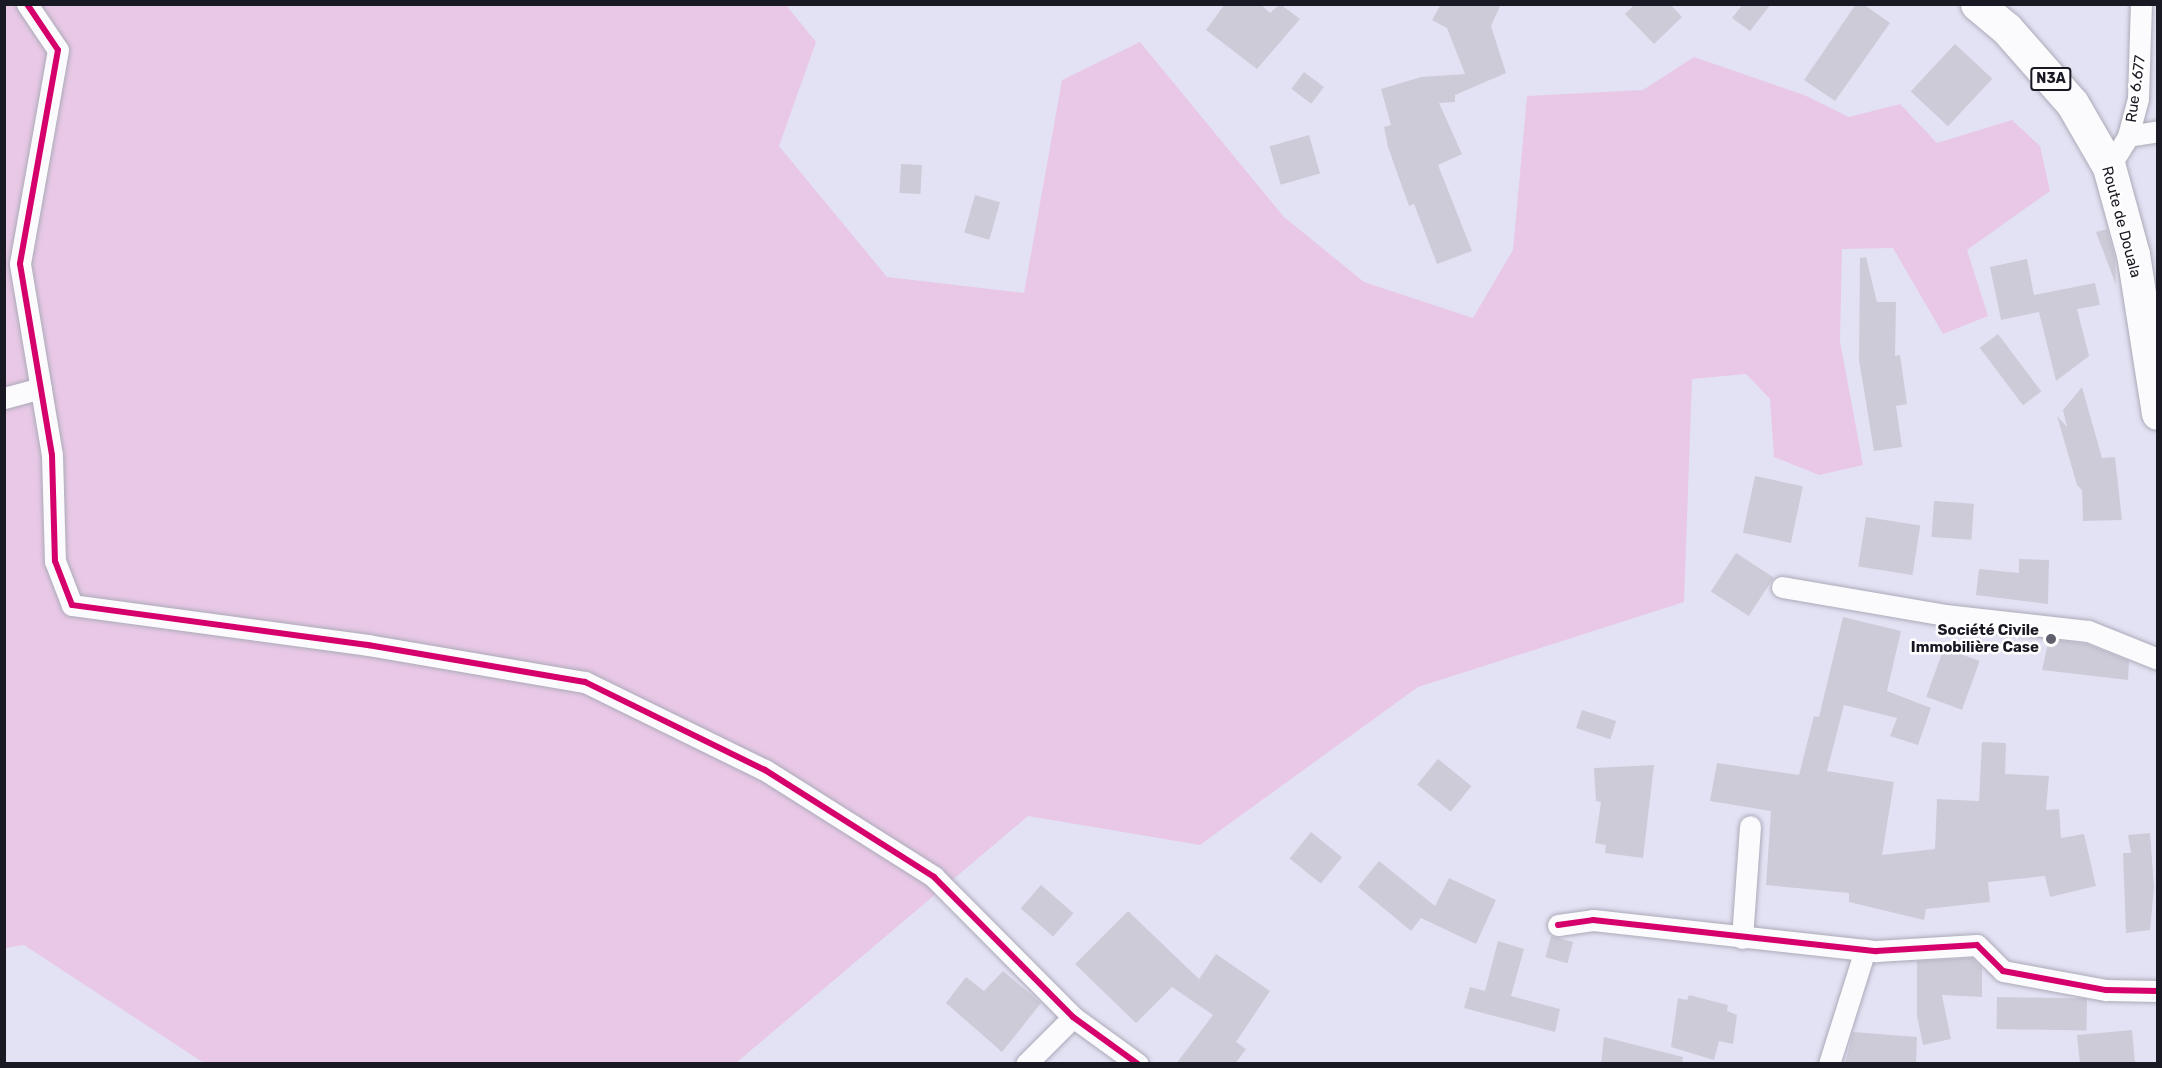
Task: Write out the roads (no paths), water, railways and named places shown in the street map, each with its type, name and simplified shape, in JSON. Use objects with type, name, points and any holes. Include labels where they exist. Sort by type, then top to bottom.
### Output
[{"type":"highway","name":"Route de Douala","points":[[1977,4],[2006,28],[2072,103],[2109,167],[2133,254],[2157,413]]},
{"type":"street","points":[[27,4],[58,50],[20,264],[52,455],[55,561],[72,605],[368,645],[585,682],[765,770],[934,877],[1073,1017],[1138,1064]]},
{"type":"street","name":"Rue 6.677","points":[[2109,167],[2128,136],[2138,98],[2141,4]]},
{"type":"street","points":[[2128,136],[2157,131]]},
{"type":"street","points":[[4,398],[41,387]]},
{"type":"street","points":[[1782,586],[1945,615],[2088,631],[2157,659]]},
{"type":"street","points":[[1742,938],[1750,826]]},
{"type":"street","points":[[1558,925],[1593,920],[1865,950],[1977,945],[2003,971],[2106,990],[2157,991]]},
{"type":"street","points":[[1829,1064],[1865,950]]},
{"type":"street","points":[[1026,1064],[1073,1017]]},
{"type":"place","name":"Société Civile Immobilière Case","points":[[2051,639]]}]
